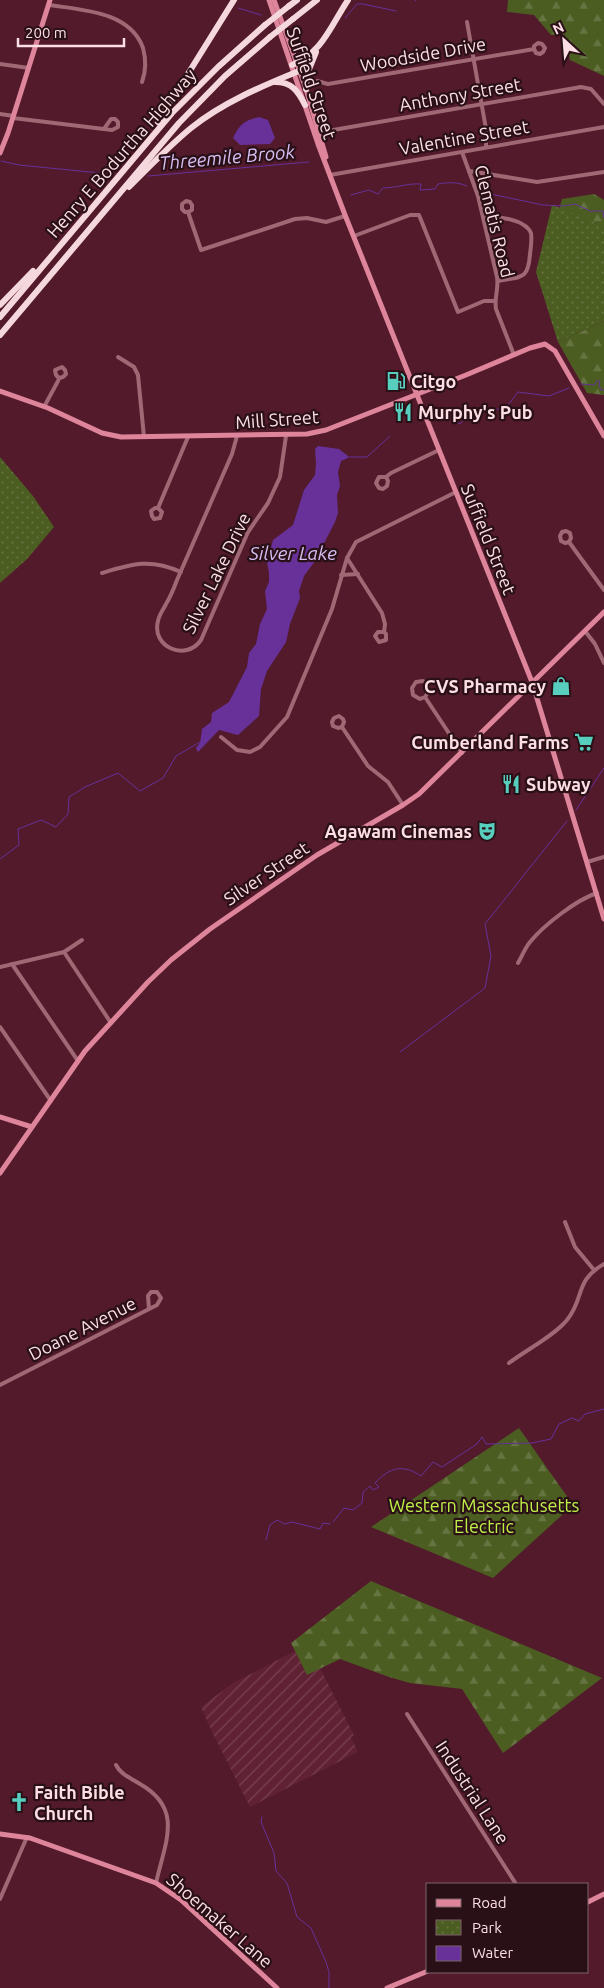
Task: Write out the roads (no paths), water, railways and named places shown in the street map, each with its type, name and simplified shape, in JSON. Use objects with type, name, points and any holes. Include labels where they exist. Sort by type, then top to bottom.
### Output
[{"type":"highway","points":[[117,178],[164,116],[235,0]]},
{"type":"highway","name":"Henry E Bodurtha Highway","points":[[0,317],[163,123],[227,58],[297,0]]},
{"type":"highway","name":"Henry E Bodurtha Highway","points":[[0,336],[197,103],[234,67],[317,0]]},
{"type":"highway","points":[[306,89],[307,74],[320,45],[348,0]]},
{"type":"highway","points":[[294,64],[309,57],[320,45]]},
{"type":"highway","points":[[95,222],[160,156],[191,128],[218,110],[269,83],[297,72]]},
{"type":"highway","points":[[269,83],[280,82],[292,86],[305,105]]},
{"type":"highway","points":[[0,305],[71,232]]},
{"type":"street","name":"Suffield Street","points":[[268,0],[297,72],[305,105],[317,133]]},
{"type":"street","name":"Suffield Street","points":[[274,0],[294,64]]},
{"type":"street","points":[[0,153],[50,2],[111,17],[129,27],[141,44],[145,54],[145,73],[142,82]]},
{"type":"street","points":[[467,22],[482,104],[486,148]]},
{"type":"street","name":"Woodside Drive","points":[[317,81],[328,84],[534,49]]},
{"type":"street","points":[[0,64],[28,68]]},
{"type":"street","name":"Suffield Street","points":[[297,72],[306,89],[317,133],[345,216],[532,682],[604,919]]},
{"type":"street","name":"Anthony Street","points":[[317,133],[581,87],[591,89],[604,104]]},
{"type":"street","points":[[0,114],[104,128]]},
{"type":"street","name":"Valentine Street","points":[[330,175],[604,127]]},
{"type":"street","name":"Clematis Road","points":[[462,152],[470,171],[483,217],[498,281],[495,301],[496,309],[514,355]]},
{"type":"street","points":[[470,171],[537,182],[604,172]]},
{"type":"street","points":[[188,212],[201,250],[295,218],[307,218],[326,222],[345,216]]},
{"type":"street","points":[[354,236],[410,215],[419,215],[458,312],[484,301],[495,301]]},
{"type":"street","points":[[483,217],[497,217],[523,224],[531,233],[527,272],[521,276],[498,281]]},
{"type":"street","name":"Mill Street","points":[[0,391],[44,406],[102,432],[121,437],[286,436],[326,430],[540,345],[548,345],[557,355],[604,436]]},
{"type":"street","points":[[118,356],[134,367],[138,375],[144,438]]},
{"type":"street","points":[[44,406],[59,378]]},
{"type":"street","name":"Silver Lake Drive","points":[[237,436],[232,454],[181,572],[158,619],[157,627],[162,642],[172,650],[188,650],[196,646],[203,636],[248,532],[268,503],[280,477],[286,436]]},
{"type":"street","points":[[158,508],[188,437]]},
{"type":"street","points":[[386,477],[439,450]]},
{"type":"street","points":[[221,737],[237,750],[250,752],[260,747],[287,717],[330,615],[341,575],[354,544],[362,538],[456,492]]},
{"type":"street","points":[[569,542],[604,590]]},
{"type":"street","points":[[347,558],[382,613],[385,624],[384,632]]},
{"type":"street","points":[[102,574],[127,566],[146,563],[161,564],[181,572]]},
{"type":"street","points":[[341,575],[358,574]]},
{"type":"street","name":"Silver Street","points":[[0,1173],[78,1061],[158,972],[198,938],[327,849],[403,806],[428,787],[604,612]]},
{"type":"street","points":[[584,631],[595,644],[604,663]]},
{"type":"street","points":[[421,681],[428,684],[429,691],[425,697],[420,699],[413,695],[411,690],[414,683],[421,681]]},
{"type":"street","points":[[425,697],[462,753]]},
{"type":"street","points":[[342,727],[368,766],[388,782],[403,806]]},
{"type":"street","points":[[587,862],[604,857]]},
{"type":"street","points":[[518,963],[529,944],[545,928],[580,900],[597,893]]},
{"type":"street","points":[[0,967],[64,952],[82,940]]},
{"type":"street","points":[[64,952],[111,1023]]},
{"type":"street","points":[[12,964],[78,1061]]},
{"type":"street","points":[[0,1027],[50,1100]]},
{"type":"street","points":[[0,1117],[32,1127]]},
{"type":"street","points":[[565,1222],[575,1247],[594,1270]]},
{"type":"street","points":[[508,1363],[566,1321],[575,1306],[586,1276],[604,1264]]},
{"type":"street","name":"Doane Avenue","points":[[0,1385],[149,1309],[161,1301],[161,1296],[157,1292],[151,1292],[148,1295],[149,1309]]},
{"type":"street","name":"Industrial Lane","points":[[407,1714],[515,1883]]},
{"type":"street","points":[[116,1765],[123,1774],[157,1795],[167,1812],[168,1831],[156,1882]]},
{"type":"street","name":"Shoemaker Lane","points":[[0,1834],[27,1837],[156,1882],[181,1900],[277,1988]]},
{"type":"street","points":[[0,1899],[27,1837]]},
{"type":"street","points":[[589,1902],[604,1894]]},
{"type":"street","points":[[387,1988],[426,1972]]},
{"type":"water","points":[[259,117],[268,120],[275,138],[270,144],[240,145],[233,138],[238,129],[246,122]]},
{"type":"water","name":"Silver Lake","points":[[318,446],[339,449],[348,456],[348,458],[341,461],[338,472],[340,486],[337,495],[338,513],[315,561],[304,576],[299,591],[300,598],[290,624],[286,642],[267,671],[261,689],[259,716],[238,735],[219,730],[198,752],[196,748],[200,743],[202,729],[211,722],[212,713],[229,702],[247,667],[249,653],[256,644],[260,624],[267,609],[265,591],[269,582],[269,573],[267,562],[273,540],[293,525],[304,490],[315,475],[315,449]]},
{"type":"waterway","points":[[345,18],[357,4],[396,11]]},
{"type":"waterway","points":[[238,8],[261,15]]},
{"type":"waterway","name":"Threemile Brook","points":[[1,161],[19,165],[100,173],[108,164],[113,164]]},
{"type":"waterway","name":"Threemile Brook","points":[[148,176],[309,162]]},
{"type":"waterway","name":"Threemile Brook","points":[[351,195],[369,190],[378,194],[383,188],[411,184],[421,184],[420,190],[435,189],[438,184],[445,183],[457,183],[467,186]]},
{"type":"waterway","name":"Threemile Brook","points":[[481,192],[543,205],[563,206],[575,204],[590,211],[603,211],[604,218]]},
{"type":"waterway","points":[[581,384],[594,385],[597,381],[600,381],[601,390],[604,390]]},
{"type":"waterway","points":[[433,413],[452,413],[455,422],[460,424],[472,410],[505,409],[518,392],[549,396],[569,388]]},
{"type":"waterway","points":[[346,457],[367,457],[390,436]]},
{"type":"waterway","points":[[0,859],[19,845],[18,829],[41,820],[56,827],[68,814],[69,797],[85,787],[118,773],[140,791],[163,778],[176,756],[200,742]]},
{"type":"waterway","points":[[576,810],[604,768]]},
{"type":"waterway","points":[[400,1052],[485,988],[491,956],[485,924],[567,821]]},
{"type":"waterway","points":[[333,1522],[344,1508],[353,1510],[362,1503],[363,1492],[370,1486],[373,1490],[379,1487],[375,1483],[386,1473],[402,1469],[421,1476],[433,1462],[442,1467],[477,1444],[482,1437],[486,1444],[532,1443],[551,1439],[559,1424],[572,1418],[579,1421],[585,1414],[604,1409]]},
{"type":"waterway","points":[[266,1540],[270,1525],[277,1520],[285,1524],[292,1522],[320,1529],[323,1523],[330,1524]]},
{"type":"waterway","points":[[262,1817],[261,1822],[274,1853],[276,1871],[287,1883],[297,1917],[311,1928],[326,1962],[329,1972],[329,1988]]},
{"type":"place","name":"Citgo","points":[[396,381]]},
{"type":"place","name":"Murphy's Pub","points":[[403,412]]},
{"type":"place","name":"CVS Pharmacy","points":[[561,686]]},
{"type":"place","name":"Cumberland Farms","points":[[584,742]]},
{"type":"place","name":"Subway","points":[[511,784]]},
{"type":"place","name":"Agawam Cinemas","points":[[487,831]]},
{"type":"place","name":"Faith Bible Church","points":[[19,1802]]},
{"type":"park label","name":"Western Massachusetts Electric","points":[[484,1515]]}]
